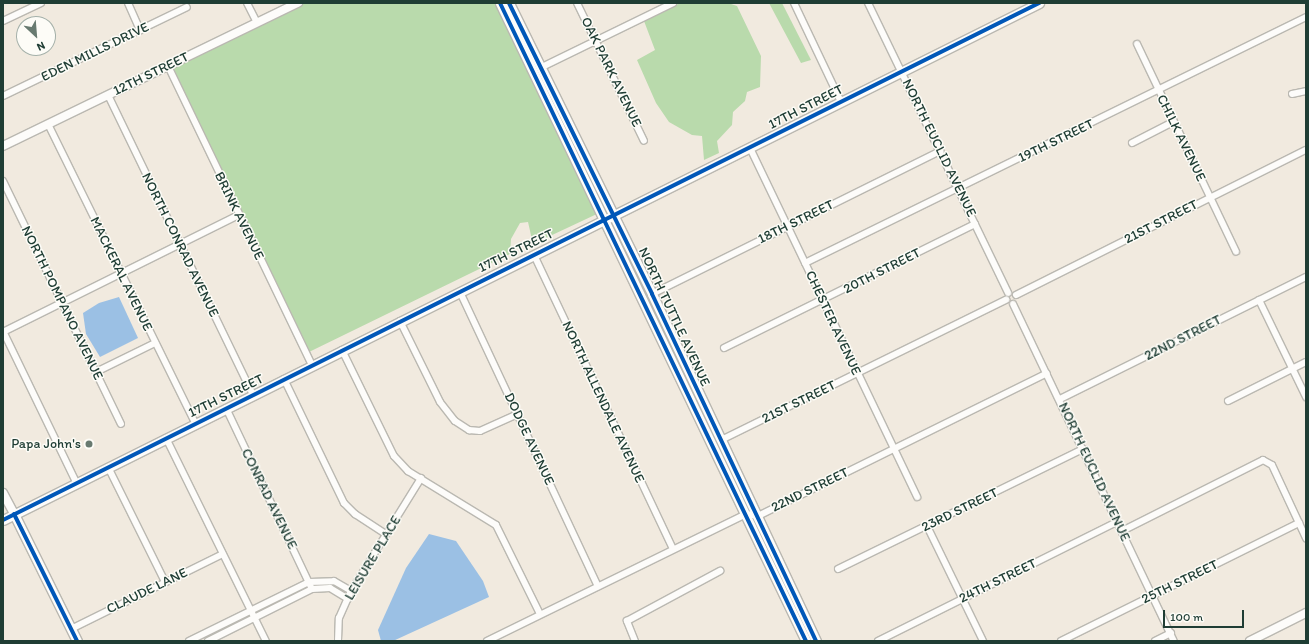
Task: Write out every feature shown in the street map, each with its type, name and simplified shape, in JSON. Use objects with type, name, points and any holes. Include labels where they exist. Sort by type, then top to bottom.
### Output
[{"type":"main road","name":"NORTH TUTTLE AVENUE","points":[[500,3],[610,218],[652,294],[816,641]]},
{"type":"main road","name":"NORTH TUTTLE AVENUE","points":[[509,3],[542,67],[746,514],[806,641]]},
{"type":"main road","name":"17TH STREET","points":[[3,520],[76,482],[610,218],[1039,3]]},
{"type":"main road","points":[[14,514],[77,641]]},
{"type":"street","points":[[3,21],[41,3]]},
{"type":"street","points":[[128,3],[140,30]]},
{"type":"street","points":[[247,3],[257,23]]},
{"type":"street","name":"12TH STREET","points":[[3,146],[298,3]]},
{"type":"street","name":"OAK PARK AVENUE","points":[[577,3],[644,141]]},
{"type":"street","points":[[542,67],[673,3]]},
{"type":"street","points":[[794,3],[841,102]]},
{"type":"street","name":"NORTH EUCLID AVENUE","points":[[868,3],[958,188],[1007,297]]},
{"type":"street","name":"EDEN MILLS DRIVE","points":[[3,96],[187,7]]},
{"type":"street","name":"19TH STREET","points":[[805,263],[1306,17]]},
{"type":"street","name":"CHILK AVENUE","points":[[1137,44],[1236,252]]},
{"type":"street","name":"BRINK AVENUE","points":[[168,66],[312,365]]},
{"type":"street","points":[[1292,94],[1306,91]]},
{"type":"street","name":"NORTH CONRAD AVENUE","points":[[108,95],[253,395]]},
{"type":"street","points":[[1132,143],[1173,122]]},
{"type":"street","name":"MACKERAL AVENUE","points":[[48,124],[195,423]]},
{"type":"street","name":"CHESTER AVENUE","points":[[750,148],[917,497]]},
{"type":"street","name":"21ST STREET","points":[[1016,295],[1306,150]]},
{"type":"street","name":"18TH STREET","points":[[652,294],[940,151]]},
{"type":"street","name":"NORTH POMPANO AVENUE","points":[[3,181],[121,424]]},
{"type":"street","points":[[76,482],[3,332],[239,215]]},
{"type":"street","name":"20TH STREET","points":[[724,348],[975,224]]},
{"type":"street","name":"NORTH ALLENDALE AVENUE","points":[[534,255],[673,549]]},
{"type":"street","name":"22ND STREET","points":[[1060,399],[1306,277]]},
{"type":"street","name":"DODGE AVENUE","points":[[460,292],[598,586]]},
{"type":"street","points":[[1013,304],[1007,297],[1016,295]]},
{"type":"street","points":[[1013,304],[1016,295]]},
{"type":"street","name":"21ST STREET","points":[[721,440],[1007,297]]},
{"type":"street","points":[[1259,300],[1306,397]]},
{"type":"street","name":"NORTH EUCLID AVENUE","points":[[1013,304],[1060,399],[1174,641]]},
{"type":"street","points":[[400,321],[440,402],[455,421],[469,430],[480,431],[518,414]]},
{"type":"street","points":[[96,372],[155,343]]},
{"type":"street","points":[[342,350],[394,456],[421,478],[496,525],[540,614]]},
{"type":"street","points":[[1228,401],[1306,362]]},
{"type":"street","name":"22ND STREET","points":[[746,514],[758,516],[1047,373]]},
{"type":"street","points":[[284,379],[344,502],[355,514],[386,534]]},
{"type":"street","name":"CONRAD AVENUE","points":[[226,408],[312,590]]},
{"type":"street","points":[[166,438],[266,641]]},
{"type":"street","name":"23RD STREET","points":[[838,569],[1083,449]]},
{"type":"street","points":[[1122,531],[1256,462],[1269,462],[1306,538]]},
{"type":"street","points":[[108,467],[165,582]]},
{"type":"street","name":"LEISURE PLACE","points":[[338,641],[337,623],[352,591],[421,478]]},
{"type":"street","points":[[3,493],[14,514]]},
{"type":"street","points":[[487,641],[746,514]]},
{"type":"street","name":"24TH STREET","points":[[878,641],[1117,522]]},
{"type":"street","name":"25TH STREET","points":[[1061,641],[1299,524]]},
{"type":"street","points":[[927,526],[983,641]]},
{"type":"street","name":"CLAUDE LANE","points":[[71,629],[223,554]]},
{"type":"street","points":[[635,641],[627,621],[720,571]]},
{"type":"street","points":[[189,641],[309,582],[334,581],[352,591]]},
{"type":"street","points":[[208,641],[312,590],[330,588],[348,599]]},
{"type":"street","points":[[1250,641],[1306,613]]},
{"type":"street","points":[[1155,641],[1170,633]]},
{"type":"green space","points":[[305,3],[497,3],[599,213],[533,244],[528,222],[520,223],[511,239],[510,254],[309,352],[171,68]]},
{"type":"green space","points":[[680,3],[728,3],[737,6],[761,56],[760,87],[747,92],[745,101],[733,112],[732,125],[717,141],[719,153],[704,160],[702,136],[692,135],[669,122],[656,103],[637,60],[655,50],[644,21]]},
{"type":"green space","points":[[769,3],[782,3],[811,60],[801,63]]},
{"type":"water","points":[[119,297],[138,338],[100,357],[86,334],[83,313],[99,303]]},
{"type":"water","points":[[429,534],[456,541],[483,581],[489,597],[393,641],[381,641],[378,630],[406,568]]},
{"type":"cycle path","points":[[500,3],[806,641]]},
{"type":"cycle path","points":[[509,3],[652,294],[816,641]]},
{"type":"cycle path","points":[[3,520],[1039,3]]},
{"type":"cycle path","points":[[14,514],[77,641]]},
{"type":"place","name":"Papa John's","points":[[89,444]]}]
